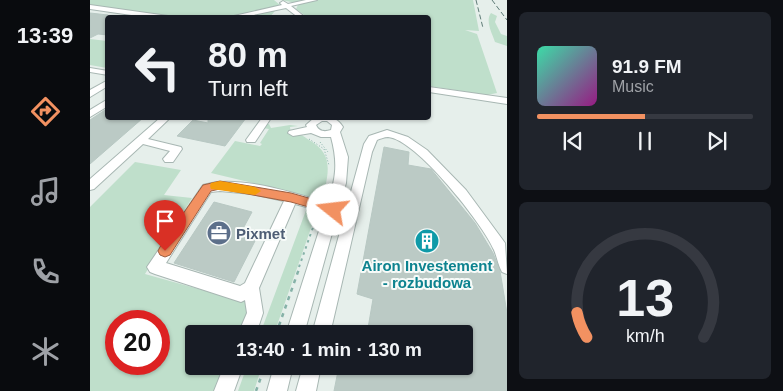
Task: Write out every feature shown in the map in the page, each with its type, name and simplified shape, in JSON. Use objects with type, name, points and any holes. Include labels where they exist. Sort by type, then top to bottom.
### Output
[{"type":"street","points":[[279,0],[299,15]]},
{"type":"street","points":[[242,15],[314,0]]},
{"type":"street","points":[[276,15],[286,6]]},
{"type":"street","points":[[90,8],[145,15]]},
{"type":"street","points":[[90,70],[105,72]]},
{"type":"street","points":[[94,91],[105,84]]},
{"type":"street","points":[[431,89],[507,101]]},
{"type":"street","points":[[90,114],[105,104]]},
{"type":"street","points":[[90,186],[163,120]]},
{"type":"street","points":[[251,140],[265,120]]},
{"type":"street","points":[[313,127],[333,121]]},
{"type":"street","points":[[293,133],[333,121]]},
{"type":"street","points":[[333,121],[342,157],[334,168]]},
{"type":"street","points":[[297,325],[326,208],[340,183],[334,168],[332,149],[313,127]]},
{"type":"street","points":[[323,325],[367,152],[371,140],[380,134],[392,134],[399,137],[424,154],[445,172],[476,211],[500,247],[507,267]]},
{"type":"street","points":[[140,140],[178,149],[168,159]]},
{"type":"street","points":[[251,288],[241,294],[155,267],[207,188],[220,185],[291,198],[326,208]]},
{"type":"street","points":[[250,325],[255,313],[251,288],[291,198]]},
{"type":"street","points":[[224,391],[230,375]]},
{"type":"street","points":[[277,391],[281,375]]},
{"type":"street","points":[[306,391],[310,375]]},
{"type":"path","points":[[313,127],[307,138],[324,148],[329,162],[334,168]]},
{"type":"path","points":[[316,233],[326,208]]},
{"type":"path","points":[[280,325],[326,208]]},
{"type":"path","points":[[256,391],[262,375]]},
{"type":"green space","points":[[90,0],[274,0],[280,5],[272,15],[150,15],[90,7]]},
{"type":"green space","points":[[281,0],[473,0],[479,31],[465,30],[477,34],[497,93],[487,95],[431,86],[431,15],[304,15],[296,9],[298,5]]},
{"type":"green space","points":[[491,13],[497,16],[495,22],[501,34],[507,36],[507,46],[495,42],[489,23]]},
{"type":"green space","points":[[90,39],[105,41],[105,68],[90,65]]},
{"type":"green space","points":[[267,124],[271,128],[290,125],[298,126],[290,127],[291,135],[303,136],[321,149],[328,166],[325,188],[277,325],[263,325],[311,197],[211,173],[235,141],[260,146],[269,129],[263,128]]},
{"type":"green space","points":[[135,162],[181,170],[164,195],[192,198],[145,274],[245,302],[250,308],[243,325],[185,325],[185,375],[222,375],[216,391],[90,391],[90,207]]},
{"type":"green space","points":[[244,375],[259,375],[254,391],[238,391]]},
{"type":"building","points":[[90,13],[108,15],[105,15],[105,35],[98,34],[90,38]]},
{"type":"building","points":[[105,110],[105,120],[141,120],[90,164],[90,120]]},
{"type":"building","points":[[193,120],[208,123],[208,120],[244,120],[225,146],[177,136]]},
{"type":"building","name":"Airon Investement - rozbudowa","points":[[384,147],[409,152],[408,165],[431,169],[475,223],[493,253],[500,271],[507,313],[507,391],[334,391],[337,375],[473,375],[473,325],[369,325],[373,299],[357,294]]},
{"type":"building","points":[[214,202],[252,212],[239,236],[255,241],[234,282],[174,263]]},
{"type":"railway","points":[[476,0],[483,28]]},
{"type":"railway","points":[[492,0],[507,20]]},
{"type":"slow traffic","points":[[215,186],[220,185],[255,191]]},
{"type":"place","name":"Pixmet","points":[[219,233]]},
{"type":"place","name":"Airon Investement - rozbudowa","points":[[427,241]]},
{"type":"route","points":[[165,251],[207,188],[220,185],[291,198],[333,210]]}]
